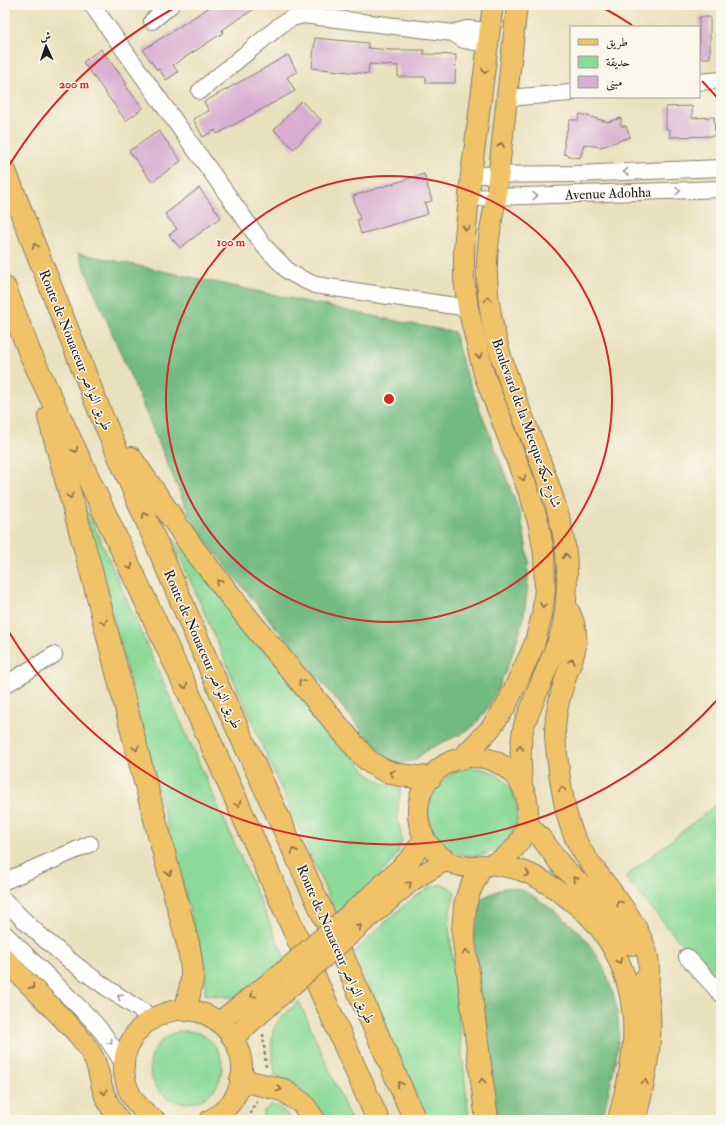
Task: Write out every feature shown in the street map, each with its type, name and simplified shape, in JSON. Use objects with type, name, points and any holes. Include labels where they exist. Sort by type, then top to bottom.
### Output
[{"type":"highway","name":"Route de Nouaceur طريق النواصر","points":[[5,171],[100,412],[216,682],[349,970],[415,1120]]},
{"type":"highway","points":[[5,288],[29,351],[44,399],[92,574],[189,948],[192,965],[192,979],[186,1010]]},
{"type":"highway","points":[[29,351],[186,689],[378,1120]]},
{"type":"highway","points":[[100,412],[164,508],[193,548],[253,625],[364,758],[378,768],[388,772],[400,775],[430,778]]},
{"type":"highway","points":[[486,865],[469,892],[465,905],[463,933],[487,1120]]},
{"type":"highway","points":[[241,1080],[283,1090],[303,1104],[314,1120]]},
{"type":"main road","name":"Boulevard de la Mecque شارع مكة","points":[[461,758],[490,729],[506,706],[534,645],[542,615],[545,588],[544,554],[539,525],[531,498],[484,374],[468,308],[464,279],[464,249],[471,175],[493,5]]},
{"type":"main road","name":"Boulevard de la Mecque شارع مكة","points":[[517,5],[496,198],[487,250],[489,304],[495,334],[504,365],[558,512],[566,546],[567,571],[566,605],[560,634],[522,732],[520,742],[522,787]]},
{"type":"main road","points":[[566,605],[574,620],[577,637],[575,650],[560,695],[555,719],[556,751],[564,805],[572,833],[579,846],[624,909],[643,942],[648,957],[648,990]]},
{"type":"main road","points":[[486,865],[507,855],[521,839],[527,823],[528,808],[526,797],[517,778],[501,764],[492,760],[481,758],[461,758],[444,766],[430,778],[422,793],[418,810],[420,827],[424,839],[432,849],[446,860],[461,865],[486,865],[522,871],[548,884],[560,892],[590,918],[608,940],[623,970],[630,997],[633,1027],[630,1065],[618,1120]]},
{"type":"main road","points":[[527,823],[542,839],[561,865],[599,902],[621,928],[638,957],[644,973],[651,1010],[651,1041],[646,1075],[636,1120]]},
{"type":"main road","points":[[374,904],[424,839]]},
{"type":"main road","points":[[219,1022],[286,980],[374,904],[446,860]]},
{"type":"main road","points":[[5,959],[65,1021],[87,1047],[96,1062],[107,1100],[119,1120]]},
{"type":"main road","points":[[233,1038],[253,1020],[286,980]]},
{"type":"main road","points":[[155,1120],[146,1114],[131,1097],[124,1075],[124,1064],[126,1054],[133,1037],[146,1023],[164,1013],[175,1010],[203,1013],[219,1022],[233,1038],[239,1051],[242,1065],[241,1080],[231,1112],[210,1120]]},
{"type":"street","points":[[92,5],[264,246],[290,272],[315,285],[468,308]]},
{"type":"street","points":[[152,21],[171,5]]},
{"type":"street","points":[[200,90],[301,10],[453,33],[465,29],[489,38]]},
{"type":"street","points":[[700,82],[721,80]]},
{"type":"street","points":[[506,98],[570,93]]},
{"type":"street","name":"Avenue Adohha","points":[[471,175],[574,174],[721,168]]},
{"type":"street","name":"Avenue Adohha","points":[[469,198],[721,189]]},
{"type":"street","points":[[5,685],[54,655]]},
{"type":"street","points":[[5,881],[90,844]]},
{"type":"street","points":[[5,901],[42,938],[69,961],[104,986],[154,1018]]},
{"type":"street","points":[[5,934],[91,1019],[103,1033],[124,1064]]},
{"type":"street","points":[[687,957],[721,994]]},
{"type":"path","points":[[253,1020],[262,1030],[266,1072]]},
{"type":"path","points":[[251,1120],[251,1112],[258,1101]]},
{"type":"green space","points":[[78,253],[454,332],[464,368],[519,511],[529,563],[523,621],[511,658],[497,691],[485,712],[474,726],[461,734],[430,748],[415,760],[400,763],[388,760],[379,751],[244,589],[194,526]]},
{"type":"green space","points":[[81,496],[286,960],[236,998],[205,994],[206,966],[194,927]]},
{"type":"green space","points":[[172,536],[368,774],[380,782],[401,789],[398,804],[398,823],[401,835],[401,844],[398,852],[392,862],[373,882],[336,914],[172,539]]},
{"type":"green space","points":[[473,768],[490,771],[498,775],[510,787],[514,795],[517,812],[514,829],[510,837],[498,849],[490,853],[473,856],[456,853],[448,849],[436,837],[432,829],[429,812],[432,795],[436,787],[448,775],[456,771]]},
{"type":"green space","points":[[721,801],[721,990],[625,877]]},
{"type":"green space","points":[[441,884],[449,887],[455,892],[450,911],[449,927],[469,1120],[427,1120],[353,953],[395,913],[431,887]]},
{"type":"green space","points":[[509,887],[527,892],[574,927],[583,936],[597,956],[609,980],[616,1005],[619,1031],[615,1062],[602,1120],[493,1120],[488,1085],[473,924],[480,899],[501,889]]},
{"type":"green space","points":[[299,1001],[351,1120],[322,1120],[306,1094],[292,1082],[275,1075],[272,1048],[274,1028],[282,1017]]},
{"type":"green space","points":[[186,1031],[206,1037],[216,1047],[222,1067],[216,1087],[206,1097],[186,1103],[166,1097],[156,1087],[150,1067],[156,1047],[166,1037]]},
{"type":"green space","points":[[271,1105],[280,1108],[292,1120],[262,1120],[264,1111]]},
{"type":"building","points":[[213,5],[260,5],[222,30],[223,33],[173,65],[178,72],[166,80],[143,50]]},
{"type":"building","points":[[699,17],[710,17],[710,58],[700,58]]},
{"type":"building","points":[[315,38],[368,43],[368,48],[390,50],[424,50],[424,54],[456,55],[455,83],[426,83],[426,77],[398,77],[398,66],[369,64],[368,74],[312,68]]},
{"type":"building","points":[[101,49],[127,84],[125,85],[143,108],[126,121],[83,62]]},
{"type":"building","points":[[288,55],[297,72],[287,77],[295,91],[217,134],[215,130],[203,137],[193,119],[209,111],[204,102]]},
{"type":"building","points":[[301,101],[321,120],[294,149],[274,130]]},
{"type":"building","points":[[692,106],[692,118],[714,117],[715,136],[670,137],[670,129],[666,129],[666,107]]},
{"type":"building","points":[[580,114],[608,122],[621,118],[621,126],[626,126],[630,137],[601,147],[584,144],[580,158],[564,154],[564,140],[570,120],[578,120]]},
{"type":"building","points":[[159,131],[181,161],[152,182],[129,151]]},
{"type":"building","points":[[424,174],[432,201],[425,203],[428,214],[361,234],[357,220],[360,219],[353,196]]},
{"type":"building","points":[[199,188],[221,217],[180,248],[169,235],[177,229],[165,214]]}]
